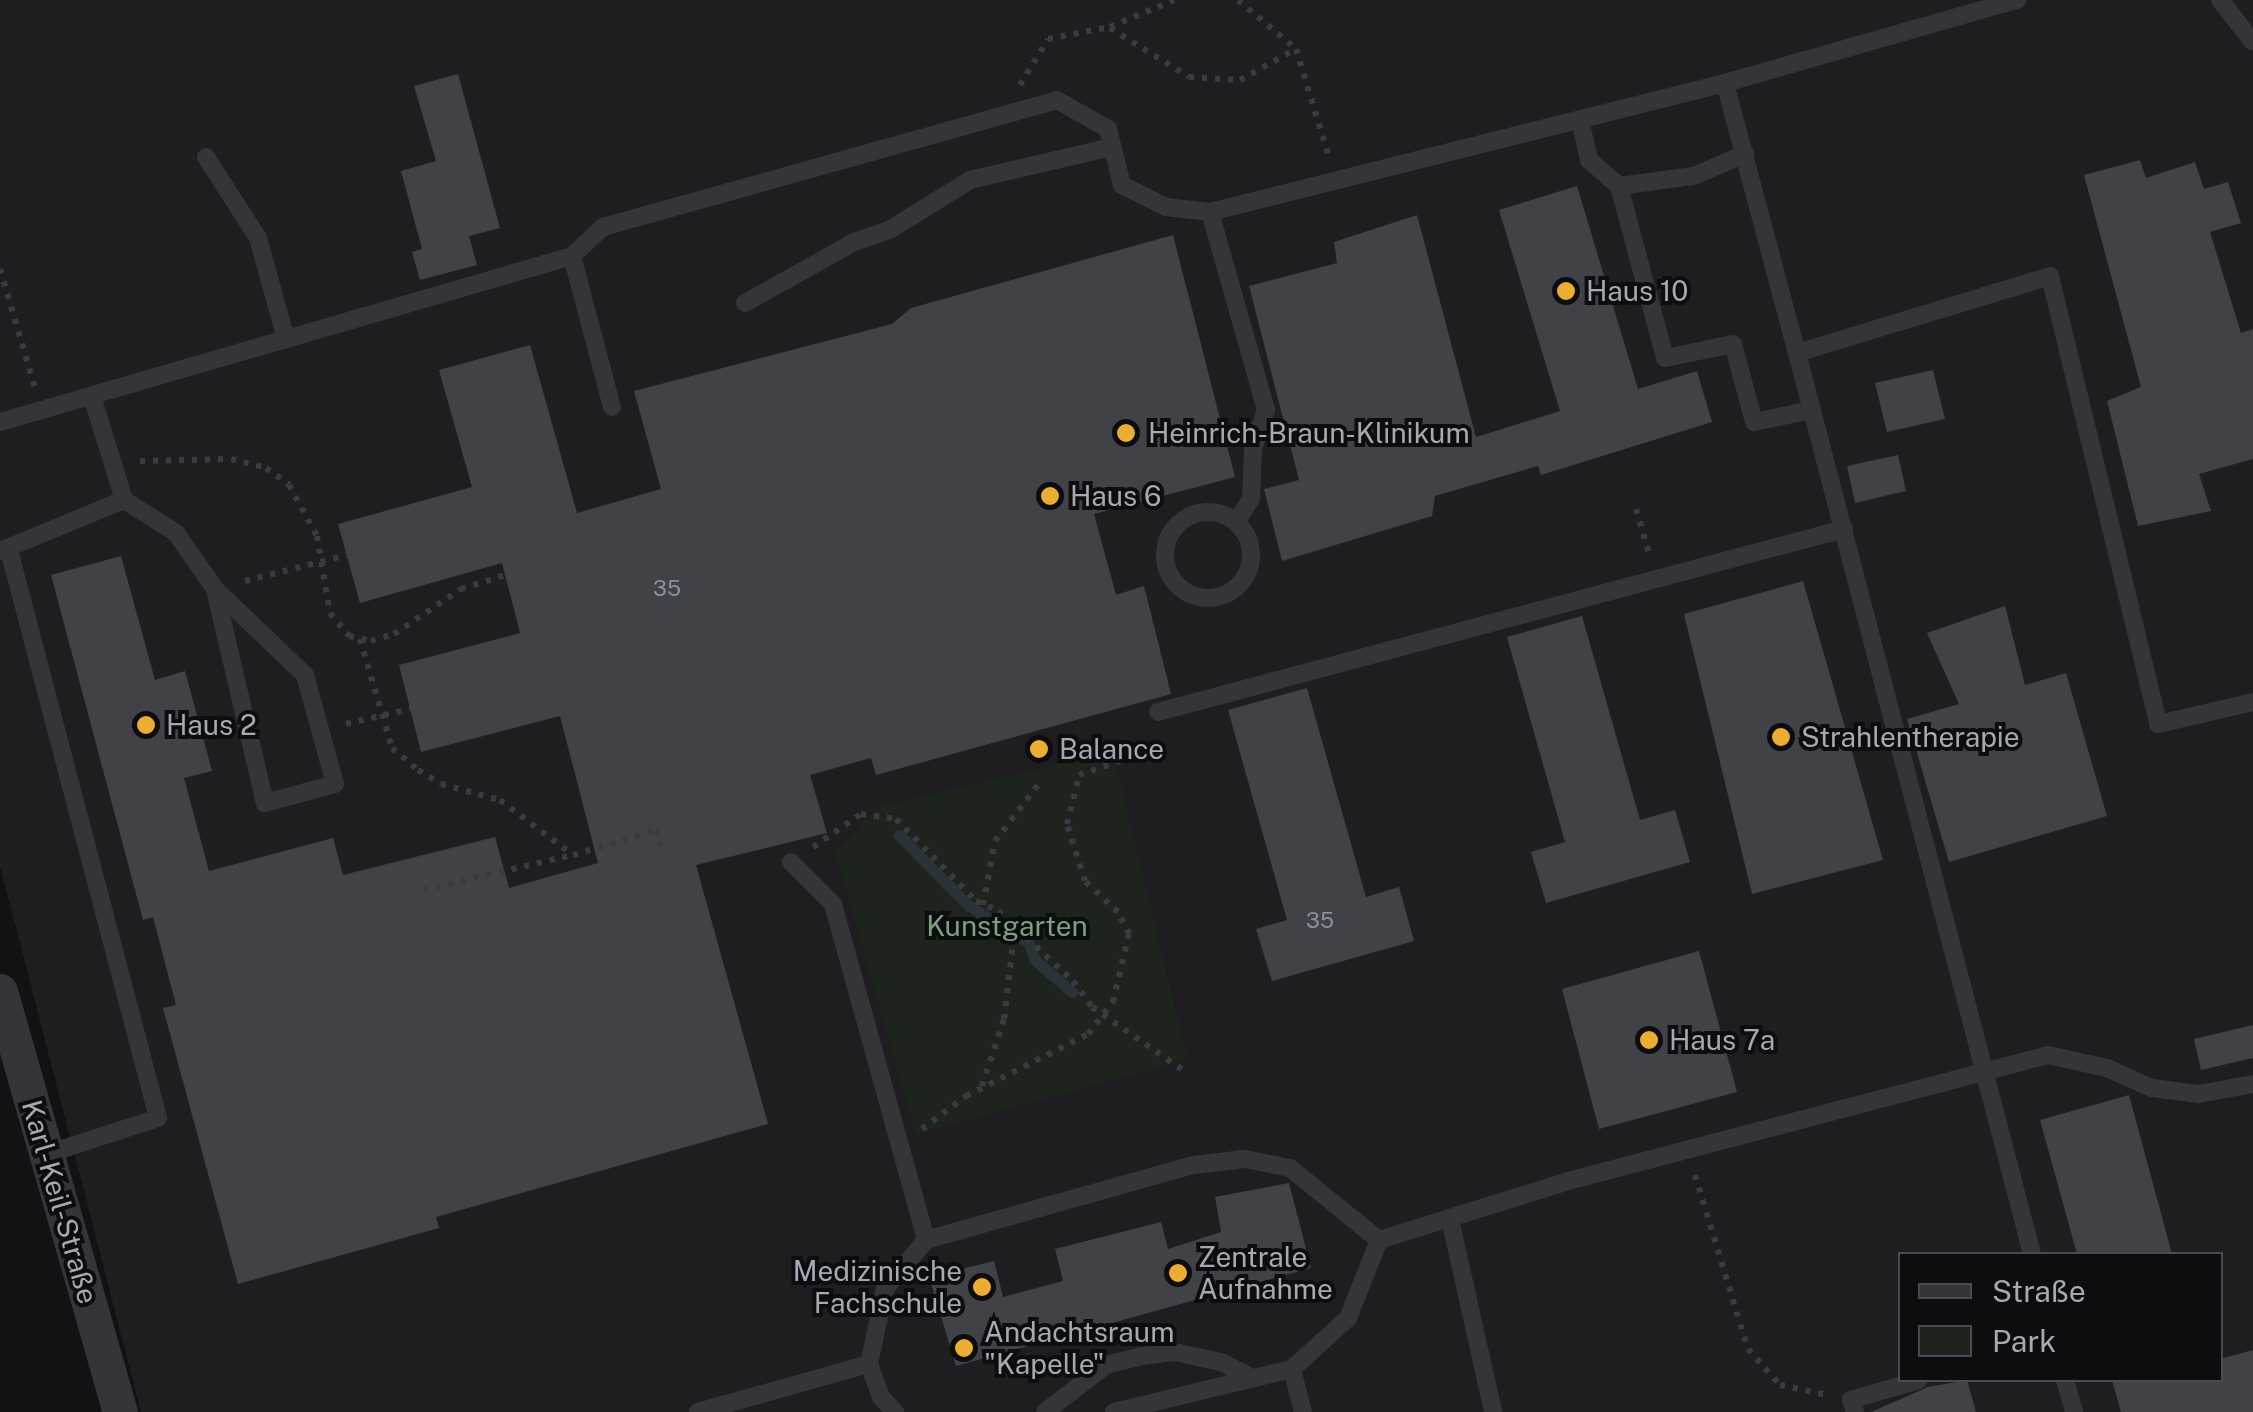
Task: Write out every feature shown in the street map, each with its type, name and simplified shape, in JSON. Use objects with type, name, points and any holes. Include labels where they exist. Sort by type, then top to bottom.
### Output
[{"type":"street","name":"Karl-Keil-Straße","points":[[0,991],[120,1412]]},
{"type":"lane","points":[[0,422],[572,256],[603,227],[1056,100],[1108,128],[1122,185],[1166,207],[1210,212],[1726,83],[2017,0]]},
{"type":"lane","points":[[2220,0],[2253,42]]},
{"type":"lane","points":[[1726,83],[2031,1252]]},
{"type":"lane","points":[[1580,120],[1589,160],[1619,186],[1665,358],[1733,344],[1754,422],[1812,410]]},
{"type":"lane","points":[[745,303],[854,242],[891,230],[970,180],[1112,147]]},
{"type":"lane","points":[[1619,186],[1694,176],[1745,154]]},
{"type":"lane","points":[[206,157],[258,238],[286,339]]},
{"type":"lane","points":[[1329,204],[1330,184]]},
{"type":"lane","points":[[1210,212],[1266,410],[1254,449],[1251,499],[1236,522]]},
{"type":"lane","points":[[572,256],[612,408]]},
{"type":"lane","points":[[1797,354],[2050,276],[2158,724],[2253,702]]},
{"type":"lane","points":[[92,396],[124,500],[176,532],[215,590],[305,674],[334,784],[264,803],[215,590]]},
{"type":"lane","points":[[46,1154],[158,1118],[4,550],[124,500]]},
{"type":"lane","points":[[1210,511],[1236,522],[1250,546],[1238,586],[1212,598],[1174,582],[1166,542],[1183,519],[1210,511]]},
{"type":"lane","points":[[1158,712],[1844,529]]},
{"type":"lane","points":[[792,862],[833,904],[904,1148],[926,1240]]},
{"type":"lane","points":[[1379,1240],[1689,1149],[2048,1055],[2107,1068],[2152,1088],[2198,1094],[2253,1084]]},
{"type":"lane","points":[[895,1412],[869,1364],[884,1289],[926,1240],[1193,1165],[1245,1160],[1290,1168],[1379,1240]]},
{"type":"lane","points":[[1450,1219],[1493,1412]]},
{"type":"lane","points":[[1114,1412],[1142,1409],[1292,1369],[1348,1318],[1379,1240]]},
{"type":"lane","points":[[1045,1412],[1091,1374],[1142,1356],[1174,1352],[1221,1362],[1252,1378]]},
{"type":"lane","points":[[698,1412],[869,1364]]},
{"type":"lane","points":[[1292,1369],[1303,1412]]},
{"type":"lane","points":[[1853,1406],[1913,1382]]},
{"type":"lane","points":[[2066,1382],[2074,1412]]},
{"type":"path","points":[[1025,109],[1019,80],[1048,39],[1110,27],[1174,0]]},
{"type":"path","points":[[1238,0],[1296,50],[1330,184]]},
{"type":"path","points":[[1110,27],[1188,78],[1240,80],[1296,50]]},
{"type":"path","points":[[0,269],[41,408]]},
{"type":"path","points":[[113,460],[231,459],[266,468],[289,485],[304,510],[330,613],[360,638],[392,748],[442,784],[500,800],[573,855]]},
{"type":"path","points":[[1636,509],[1656,577]]},
{"type":"path","points":[[215,590],[347,555]]},
{"type":"path","points":[[360,638],[394,634],[461,588],[505,574]]},
{"type":"path","points":[[320,730],[410,709]]},
{"type":"path","points":[[904,1148],[982,1087],[1064,1048],[1105,1016],[1124,972],[1129,934],[1118,912],[1085,881],[1067,824],[1079,774],[1128,758]]},
{"type":"path","points":[[983,904],[995,841],[1038,786]]},
{"type":"path","points":[[792,862],[861,814],[896,819],[983,904],[1015,926],[1105,1016],[1187,1073]]},
{"type":"path","points":[[424,890],[573,855],[657,830],[661,846]]},
{"type":"path","points":[[982,1087],[1004,1020],[1015,926]]},
{"type":"path","points":[[1689,1149],[1748,1350],[1780,1384],[1853,1406]]},
{"type":"shaded area","name":"Heinrich-Braun-Klinikum","points":[[0,0],[2253,0],[2253,1412],[141,1412],[0,866]]},
{"type":"green space","name":"Kunstgarten","points":[[1113,752],[1188,1060],[916,1134],[835,851],[879,806]]},
{"type":"building","points":[[458,74],[500,228],[469,236],[477,265],[420,280],[412,252],[422,249],[401,171],[436,161],[414,86]]},
{"type":"building","points":[[2140,160],[2146,178],[2195,162],[2204,189],[2228,182],[2241,223],[2210,232],[2241,333],[2253,329],[2253,459],[2199,474],[2211,511],[2138,526],[2107,401],[2141,387],[2084,175]]},
{"type":"building","points":[[1577,186],[1638,389],[1697,371],[1712,422],[1541,475],[1538,466],[1435,496],[1432,516],[1282,561],[1264,489],[1299,480],[1249,286],[1337,263],[1334,242],[1417,215],[1476,437],[1560,411],[1499,210]]},
{"type":"building","points":[[1173,235],[1235,477],[1094,514],[1116,595],[1144,586],[1171,694],[876,775],[871,758],[810,775],[827,833],[696,865],[768,1124],[436,1217],[439,1228],[238,1284],[163,1008],[176,1005],[153,917],[143,920],[51,575],[121,556],[155,680],[185,671],[212,771],[184,778],[209,871],[333,838],[343,875],[495,837],[509,888],[598,863],[560,716],[421,752],[399,665],[520,633],[502,563],[360,603],[338,524],[472,487],[439,370],[530,345],[577,513],[661,489],[634,391],[892,324],[911,308]]},
{"type":"building","points":[[1933,370],[1945,419],[1887,432],[1875,383]]},
{"type":"building","points":[[1898,455],[1906,491],[1855,503],[1847,466]]},
{"type":"building","name":"Strahlentherapie","points":[[1803,581],[1883,860],[1752,894],[1684,614]]},
{"type":"building","points":[[2005,606],[2025,685],[2066,673],[2107,816],[1949,862],[1907,719],[1959,704],[1927,633]]},
{"type":"building","points":[[1582,616],[1640,820],[1675,810],[1690,862],[1546,903],[1531,852],[1565,842],[1507,637]]},
{"type":"building","points":[[1307,688],[1366,897],[1399,887],[1414,941],[1272,981],[1256,929],[1287,920],[1228,710]]},
{"type":"building","name":"Haus 7a","points":[[1699,951],[1737,1092],[1599,1129],[1562,989]]},
{"type":"building","points":[[2253,1025],[2253,1058],[2201,1070],[2194,1039]]},
{"type":"building","points":[[2129,1095],[2171,1252],[2076,1252],[2040,1120]]},
{"type":"building","name":"Zentrale Aufnahme","points":[[1289,1183],[1311,1268],[956,1366],[929,1277],[994,1261],[1003,1297],[1063,1281],[1055,1249],[1161,1222],[1168,1249],[1221,1232],[1215,1197]]},
{"type":"building","points":[[2253,1350],[2253,1412],[2121,1412],[2113,1382],[2223,1382],[2223,1358]]},
{"type":"building","points":[[1968,1382],[1976,1412],[1871,1412],[1928,1387]]},
{"type":"waterway","points":[[899,835],[968,905],[1029,943],[1035,960],[1072,992]]},
{"type":"place","name":"Haus 10","points":[[1566,291]]},
{"type":"place","name":"Heinrich-Braun-Klinikum","points":[[1126,433]]},
{"type":"place","name":"Haus 6","points":[[1050,496]]},
{"type":"place","name":"Haus 2","points":[[146,725]]},
{"type":"place","name":"Strahlentherapie","points":[[1781,737]]},
{"type":"place","name":"Balance","points":[[1039,749]]},
{"type":"place","name":"Haus 7a","points":[[1649,1040]]},
{"type":"place","name":"Zentrale Aufnahme","points":[[1178,1273]]},
{"type":"place","name":"Medizinische Fachschule","points":[[982,1287]]},
{"type":"place","name":"Andachtsraum \"Kapelle\"","points":[[964,1348]]}]
